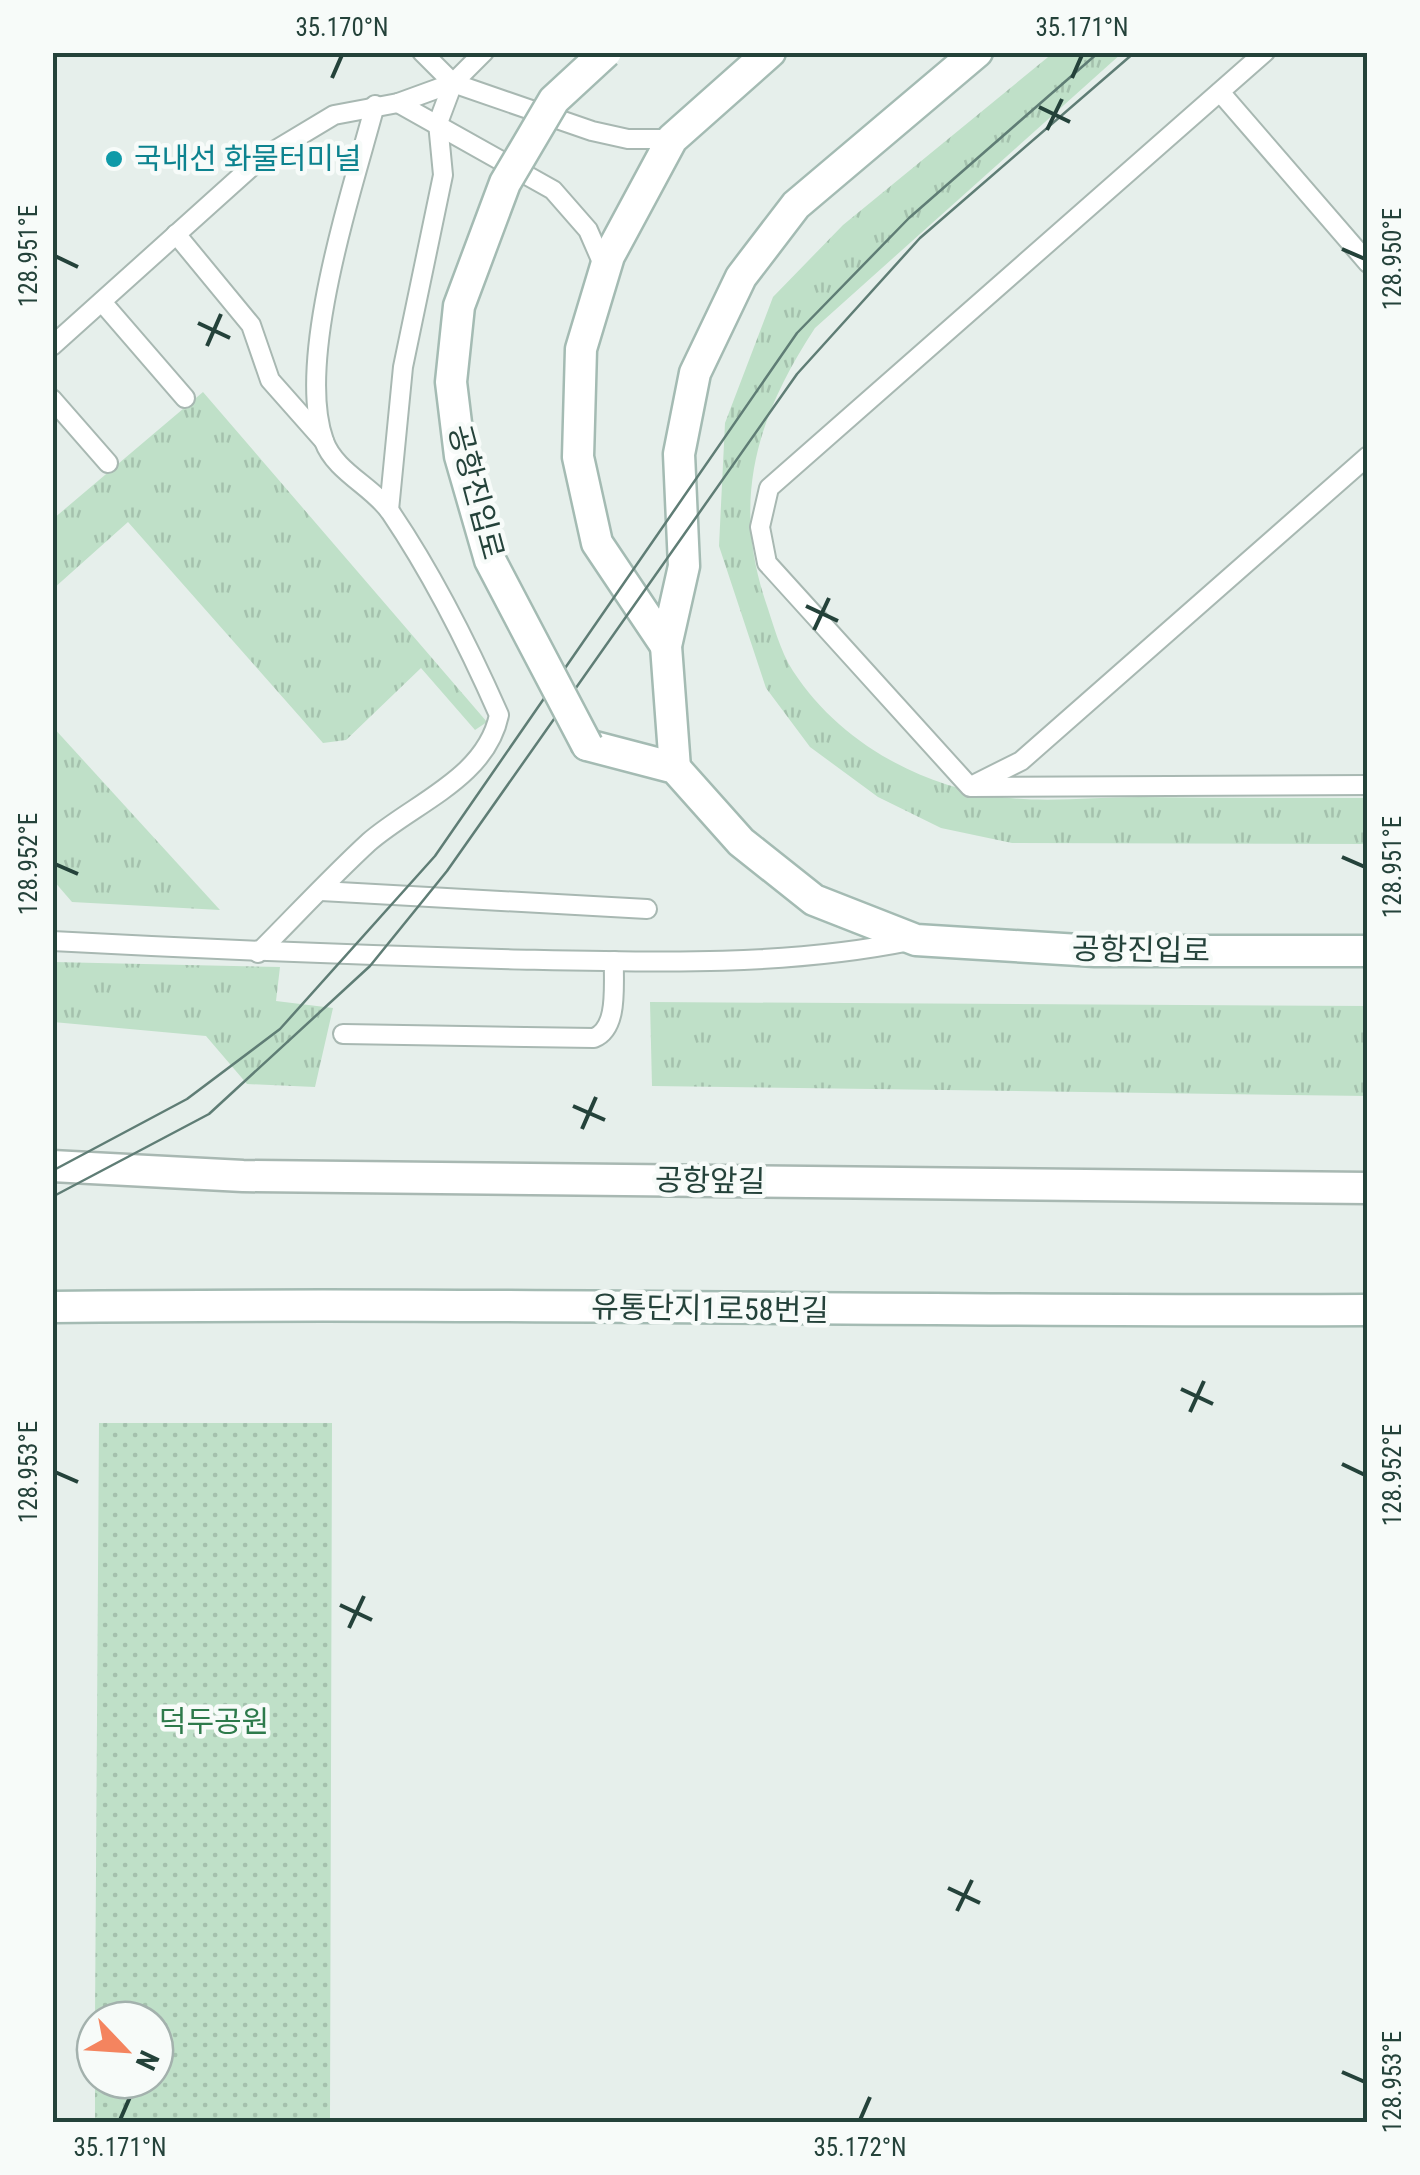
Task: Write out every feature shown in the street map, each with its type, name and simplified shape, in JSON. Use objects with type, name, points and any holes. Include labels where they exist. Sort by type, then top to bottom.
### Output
[{"type":"main road","name":"공항진입로","points":[[606,52],[554,100],[505,183],[459,306],[451,382],[460,456],[490,560],[588,745],[675,768],[740,842],[814,900],[916,940],[1095,952],[1368,951]]},
{"type":"main road","points":[[666,646],[597,543],[578,457],[580,349],[604,269],[672,138],[770,52]]},
{"type":"main road","points":[[675,768],[666,646],[684,566],[679,454],[695,374],[741,277],[796,205],[977,52]]},
{"type":"main road","name":"공항앞길","points":[[52,1166],[243,1176],[1368,1188]]},
{"type":"main road","name":"유통단지1로58번길","points":[[52,1307],[311,1304],[918,1312],[1368,1310]]},
{"type":"lane","points":[[422,52],[453,83],[592,131],[628,139],[672,138]]},
{"type":"lane","points":[[389,510],[403,367],[443,175],[438,122],[453,83],[484,52]]},
{"type":"lane","points":[[1266,52],[769,488],[760,527],[767,563],[970,787],[1368,785]]},
{"type":"lane","points":[[52,346],[259,160],[334,115],[375,104],[398,103],[453,83]]},
{"type":"lane","points":[[1220,92],[1368,263]]},
{"type":"lane","points":[[398,103],[554,190],[588,230],[604,269]]},
{"type":"lane","points":[[324,442],[318,389],[324,299],[375,104]]},
{"type":"lane","points":[[176,234],[251,325],[260,340],[264,370],[337,460],[389,510],[499,715],[495,738],[473,766],[370,842],[258,953]]},
{"type":"lane","points":[[102,302],[185,398]]},
{"type":"lane","points":[[52,400],[108,462]]},
{"type":"lane","points":[[970,787],[1020,760],[1368,456]]},
{"type":"lane","points":[[321,891],[648,908]]},
{"type":"lane","points":[[52,941],[258,953],[614,961],[835,956],[916,940]]},
{"type":"lane","points":[[343,1034],[594,1038],[607,1028],[614,961]]},
{"type":"green space","points":[[1053,53],[1122,53],[815,328],[778,393],[756,459],[751,527],[755,563],[781,646],[793,671],[834,719],[884,756],[941,783],[1002,797],[1036,800],[1367,798],[1367,844],[1012,843],[941,828],[878,797],[810,747],[766,688],[719,546],[725,423],[773,297],[843,225]]},
{"type":"green space","points":[[203,392],[487,722],[475,730],[421,668],[346,740],[323,743],[128,522],[53,589],[53,519]]},
{"type":"green space","points":[[52,726],[220,910],[72,902],[53,880]]},
{"type":"green space","points":[[53,962],[280,967],[276,1001],[333,1008],[315,1087],[247,1084],[206,1036],[53,1022]]},
{"type":"green space","points":[[650,1002],[1367,1006],[1367,1096],[652,1086]]},
{"type":"green space","name":"덕두공원","points":[[99,1423],[332,1423],[330,2122],[95,2122],[95,2100],[175,2100],[175,2000],[95,2000]]},
{"type":"tram line","points":[[52,1171],[187,1099],[280,1029],[435,856],[797,333],[909,218],[1099,52]]},
{"type":"tram line","points":[[52,1197],[209,1114],[370,966],[447,871],[797,374],[920,238],[1135,52]]},
{"type":"place","name":"국내선 화물터미널","points":[[114,159]]}]
